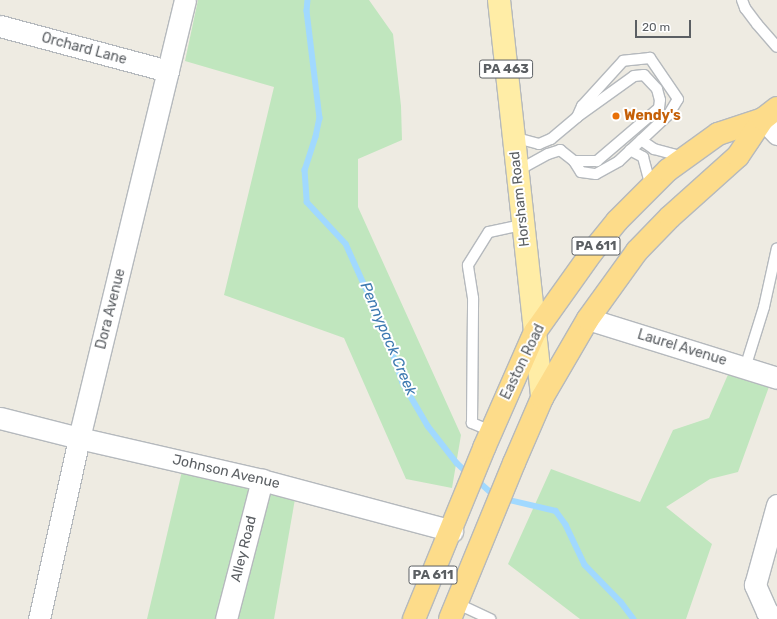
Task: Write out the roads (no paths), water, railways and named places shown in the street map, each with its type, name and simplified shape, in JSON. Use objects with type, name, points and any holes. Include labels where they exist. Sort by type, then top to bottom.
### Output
[{"type":"highway","name":"Easton Road","points":[[414,619],[534,332],[592,252],[617,221],[668,170],[718,134],[772,120]]},
{"type":"highway","name":"Easton Road","points":[[453,611],[542,398],[588,319],[637,251],[670,217],[738,156],[772,120]]},
{"type":"main road","name":"Horsham Road","points":[[499,0],[542,398]]},
{"type":"street","name":"Dora Avenue","points":[[39,619],[79,438],[185,0]]},
{"type":"street","name":"Orchard Lane","points":[[0,26],[168,71]]},
{"type":"street","name":"Laurel Avenue","points":[[588,319],[777,378]]},
{"type":"street","name":"Johnson Avenue","points":[[0,418],[79,438],[262,480],[452,531]]},
{"type":"street","name":"Alley Road","points":[[226,619],[262,480]]},
{"type":"street","points":[[775,619],[767,612],[755,585],[777,505]]},
{"type":"lane","points":[[742,0],[745,8],[777,47]]},
{"type":"lane","points":[[560,150],[574,161],[581,172],[596,174],[618,161],[641,140],[669,114],[678,99],[650,58],[622,61],[582,106],[577,117]]},
{"type":"lane","points":[[513,137],[539,144],[551,139],[577,117],[634,76],[644,75],[656,89],[660,100],[659,108],[597,161],[574,161]]},
{"type":"lane","points":[[560,150],[562,130]]},
{"type":"lane","points":[[641,140],[654,149],[686,157]]},
{"type":"lane","points":[[517,171],[548,154],[560,150]]},
{"type":"lane","points":[[630,150],[643,157],[651,187]]},
{"type":"lane","points":[[488,440],[472,423],[473,298],[468,265],[489,232],[523,225]]},
{"type":"lane","points":[[745,368],[764,307],[777,248]]},
{"type":"lane","points":[[453,611],[491,619]]},
{"type":"waterway","name":"Pennypack Creek","points":[[308,0],[307,11],[320,118],[316,137],[305,170],[307,202],[346,244],[384,328],[403,383],[428,426],[457,463],[469,474]]},
{"type":"waterway","name":"Pennypack Creek","points":[[476,479],[495,496]]},
{"type":"waterway","name":"Pennypack Creek","points":[[505,499],[556,511],[566,525],[585,565],[621,602],[634,619]]},
{"type":"place","name":"Wendy's","points":[[616,116]]}]
